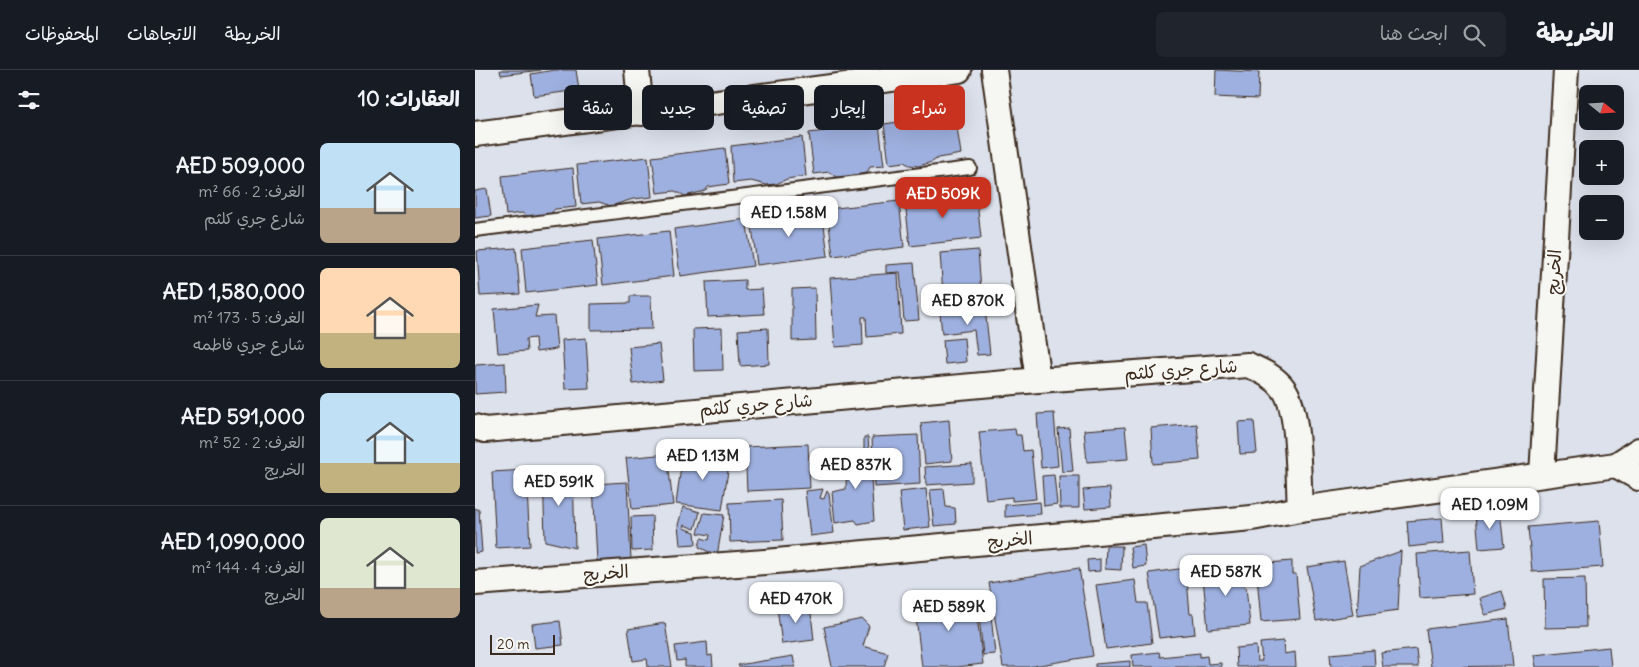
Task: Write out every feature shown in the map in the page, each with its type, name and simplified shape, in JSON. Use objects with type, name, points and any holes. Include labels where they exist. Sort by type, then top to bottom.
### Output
[{"type":"street","points":[[637,70],[641,112]]},
{"type":"street","points":[[475,134],[959,70]]},
{"type":"street","points":[[994,70],[1038,380]]},
{"type":"street","name":"الخريج","points":[[1542,475],[1566,70]]},
{"type":"street","name":"شارع جري كلثم","points":[[475,427],[485,430],[1038,380],[1247,365],[1269,374],[1284,388],[1293,410],[1300,509]]},
{"type":"street","name":"الخريج","points":[[475,583],[805,558],[1243,519],[1300,509],[1616,465],[1639,450]]},
{"type":"street","points":[[1616,465],[1639,478]]},
{"type":"lane","points":[[475,230],[970,168]]},
{"type":"building","points":[[500,70],[541,70],[501,75]]},
{"type":"building","points":[[554,70],[576,70],[578,85],[564,85],[564,92],[534,96],[531,74]]},
{"type":"building","points":[[1216,70],[1259,72],[1258,99],[1215,97]]},
{"type":"building","points":[[894,123],[894,130],[957,130],[961,154],[938,158],[919,166],[909,165],[904,162],[889,164],[884,124]]},
{"type":"building","points":[[832,130],[880,130],[884,166],[870,167],[867,173],[844,177],[836,177],[829,172],[814,174],[809,133]]},
{"type":"building","points":[[802,137],[806,176],[766,185],[751,181],[733,183],[731,146]]},
{"type":"building","points":[[725,148],[729,184],[708,187],[705,191],[685,196],[675,191],[657,193],[652,157]]},
{"type":"building","points":[[648,157],[652,197],[633,199],[611,206],[599,202],[581,204],[577,165]]},
{"type":"building","points":[[573,168],[576,207],[555,209],[550,214],[538,216],[527,216],[522,213],[506,215],[502,176]]},
{"type":"building","points":[[487,189],[491,216],[475,218],[475,191]]},
{"type":"building","points":[[976,192],[981,238],[910,246],[905,201]]},
{"type":"building","points":[[899,201],[904,247],[833,256],[827,209]]},
{"type":"building","points":[[822,210],[828,256],[757,265],[751,219]]},
{"type":"building","points":[[746,219],[753,266],[680,276],[674,229]]},
{"type":"building","points":[[669,231],[674,276],[603,285],[598,239]]},
{"type":"building","points":[[593,240],[598,285],[526,293],[522,248]]},
{"type":"building","points":[[516,248],[520,294],[480,296],[477,251]]},
{"type":"building","points":[[978,250],[982,304],[944,307],[940,253]]},
{"type":"building","points":[[914,263],[919,320],[904,321],[900,272],[886,273],[886,265]]},
{"type":"building","points":[[898,273],[901,334],[867,337],[866,317],[862,317],[863,345],[835,347],[830,278]]},
{"type":"building","points":[[745,280],[745,290],[762,289],[764,314],[708,317],[706,282]]},
{"type":"building","points":[[815,288],[816,340],[792,341],[792,289]]},
{"type":"building","points":[[630,296],[651,296],[652,329],[591,330],[591,304],[630,303]]},
{"type":"building","points":[[538,305],[535,317],[554,316],[557,349],[536,352],[535,338],[526,339],[527,351],[498,353],[494,309]]},
{"type":"building","points":[[985,308],[990,354],[977,355],[974,330],[942,334],[940,313]]},
{"type":"building","points":[[722,328],[723,370],[694,371],[693,329]]},
{"type":"building","points":[[768,328],[769,364],[740,366],[738,330]]},
{"type":"building","points":[[586,338],[589,388],[565,389],[562,340]]},
{"type":"building","points":[[964,338],[966,362],[945,364],[943,340]]},
{"type":"building","points":[[659,344],[663,380],[633,384],[629,347]]},
{"type":"building","points":[[505,363],[506,392],[475,394],[475,365]]},
{"type":"building","points":[[1054,413],[1058,466],[1041,468],[1037,414]]},
{"type":"building","points":[[949,420],[952,461],[925,464],[921,423]]},
{"type":"building","points":[[1254,421],[1257,453],[1240,454],[1238,422]]},
{"type":"building","points":[[1197,424],[1200,460],[1153,464],[1151,428]]},
{"type":"building","points":[[1125,427],[1128,459],[1087,462],[1084,430]]},
{"type":"building","points":[[1069,428],[1073,471],[1062,472],[1058,429]]},
{"type":"building","points":[[1015,429],[1016,435],[1021,435],[1023,451],[1031,450],[1036,499],[1012,501],[1012,497],[986,500],[979,432]]},
{"type":"building","points":[[918,435],[920,484],[874,487],[872,437]]},
{"type":"building","points":[[864,437],[868,437],[874,521],[858,524],[855,520],[835,523],[832,492],[846,489],[847,452],[864,452]]},
{"type":"building","points":[[808,444],[810,488],[747,491],[745,447]]},
{"type":"building","points":[[683,452],[730,458],[722,510],[676,504]]},
{"type":"building","points":[[667,454],[673,505],[632,509],[626,458]]},
{"type":"building","points":[[972,464],[972,482],[926,485],[925,467]]},
{"type":"building","points":[[573,469],[575,548],[545,541],[543,470]]},
{"type":"building","points":[[526,470],[530,546],[496,548],[492,472]]},
{"type":"building","points":[[1054,475],[1057,504],[1044,506],[1042,476]]},
{"type":"building","points":[[1059,476],[1079,476],[1079,508],[1060,508]]},
{"type":"building","points":[[627,482],[631,559],[597,561],[593,484]]},
{"type":"building","points":[[1110,488],[1111,507],[1085,509],[1083,490]]},
{"type":"building","points":[[823,489],[820,498],[824,499],[827,491],[834,533],[810,536],[805,491]]},
{"type":"building","points":[[926,489],[930,527],[903,530],[899,492]]},
{"type":"building","points":[[944,489],[946,507],[955,508],[956,524],[934,526],[930,490]]},
{"type":"building","points":[[781,500],[783,540],[730,542],[729,503]]},
{"type":"building","points":[[1040,502],[1041,514],[1005,517],[1005,505]]},
{"type":"building","points":[[683,507],[700,512],[695,529],[684,525],[683,528],[695,532],[696,544],[680,545],[678,525]]},
{"type":"building","points":[[475,508],[479,510],[482,552],[475,553]]},
{"type":"building","points":[[1500,511],[1504,547],[1479,549],[1476,514]]},
{"type":"building","points":[[704,513],[724,515],[717,556],[699,547],[701,538],[709,540],[710,535],[698,533]]},
{"type":"building","points":[[652,516],[653,550],[632,551],[631,517]]},
{"type":"building","points":[[1442,518],[1444,543],[1409,547],[1407,521]]},
{"type":"building","points":[[1599,521],[1603,567],[1532,572],[1528,527]]},
{"type":"building","points":[[1144,545],[1146,566],[1133,568],[1130,547]]},
{"type":"building","points":[[1106,546],[1122,546],[1121,570],[1105,569]]},
{"type":"building","points":[[1470,550],[1473,594],[1420,598],[1417,554]]},
{"type":"building","points":[[1401,551],[1398,610],[1357,616],[1360,566]]},
{"type":"building","points":[[1100,559],[1100,571],[1088,572],[1087,560]]},
{"type":"building","points":[[1292,561],[1292,574],[1296,574],[1300,619],[1261,622],[1256,564]]},
{"type":"building","points":[[1344,561],[1353,615],[1316,621],[1307,567]]},
{"type":"building","points":[[1241,564],[1244,588],[1246,587],[1250,625],[1208,629],[1202,568]]},
{"type":"building","points":[[1079,568],[1093,656],[1028,667],[1003,667],[989,583]]},
{"type":"building","points":[[1186,568],[1190,614],[1193,614],[1195,634],[1159,638],[1149,573]]},
{"type":"building","points":[[1585,578],[1586,627],[1545,628],[1544,579]]},
{"type":"building","points":[[1135,580],[1138,603],[1147,603],[1152,643],[1106,649],[1096,585]]},
{"type":"building","points":[[1502,591],[1507,609],[1485,615],[1480,598]]},
{"type":"building","points":[[974,593],[983,664],[957,667],[922,667],[914,601]]},
{"type":"building","points":[[989,595],[995,654],[983,655],[977,596]]},
{"type":"building","points":[[810,604],[814,640],[782,644],[777,608]]},
{"type":"building","points":[[862,619],[869,626],[863,646],[888,653],[884,667],[832,667],[824,627]]},
{"type":"building","points":[[1508,619],[1513,666],[1431,667],[1426,629]]},
{"type":"building","points":[[560,621],[563,645],[535,648],[532,624]]},
{"type":"building","points":[[665,623],[672,667],[648,667],[647,659],[633,661],[628,629]]},
{"type":"building","points":[[1283,641],[1284,654],[1295,652],[1296,667],[1237,667],[1236,648],[1256,646],[1257,661],[1262,661],[1260,643]]},
{"type":"building","points":[[707,642],[708,656],[712,655],[713,667],[685,667],[685,660],[677,661],[675,646]]},
{"type":"building","points":[[1609,647],[1611,667],[1536,667],[1534,655]]},
{"type":"building","points":[[1416,649],[1418,667],[1383,667],[1381,653]]},
{"type":"building","points":[[1374,650],[1375,667],[1331,667],[1330,654]]},
{"type":"building","points":[[1159,652],[1160,657],[1200,653],[1200,657],[1207,656],[1208,664],[1221,663],[1221,667],[1133,667],[1132,655]]},
{"type":"building","points":[[793,656],[795,667],[739,667],[738,665]]},
{"type":"building","points":[[1130,661],[1130,667],[1095,667],[1095,664]]}]
